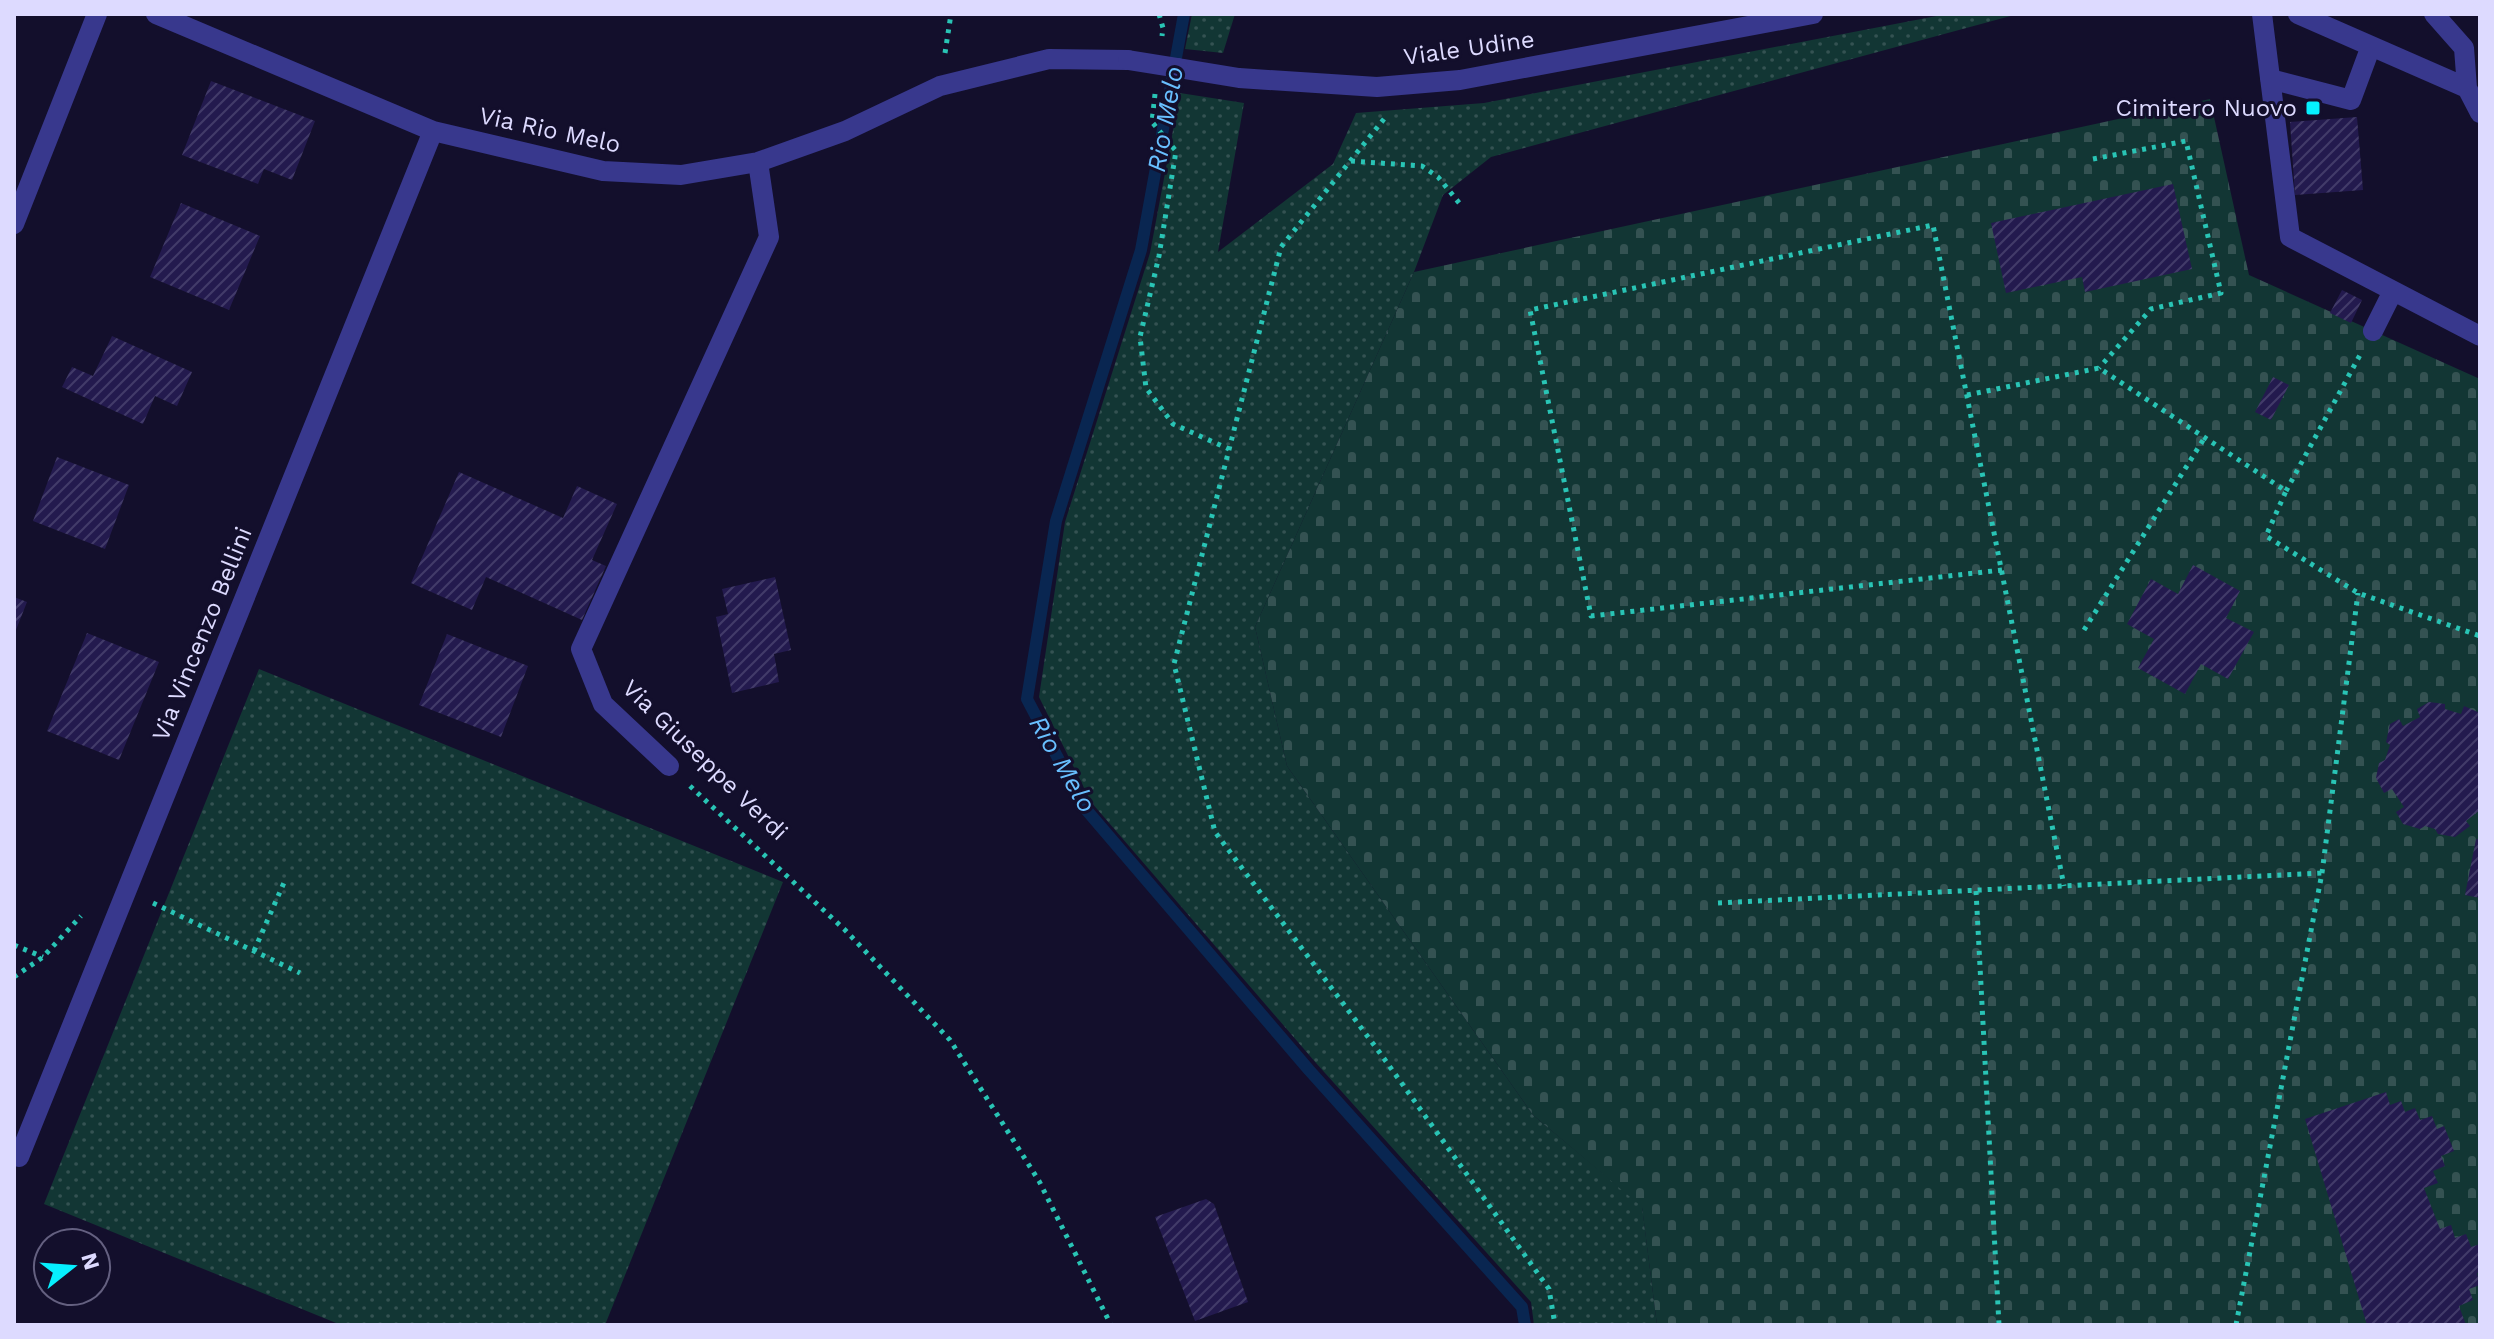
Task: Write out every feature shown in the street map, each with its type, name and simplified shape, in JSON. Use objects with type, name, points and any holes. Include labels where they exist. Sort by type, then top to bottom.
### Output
[{"type":"street","points":[[14,224],[97,14]]},
{"type":"street","name":"Via Rio Melo","points":[[156,14],[433,131],[603,171],[681,175],[758,162],[845,131],[940,86],[1049,59],[1128,60],[1178,68]]},
{"type":"street","name":"Viale Udine","points":[[1178,68],[1239,78],[1377,87],[1413,84],[1460,80],[1813,14]]},
{"type":"street","points":[[2262,14],[2290,237],[2480,336]]},
{"type":"street","points":[[2298,14],[2467,88]]},
{"type":"street","points":[[2434,14],[2464,48],[2467,88],[2480,113]]},
{"type":"street","points":[[2270,79],[2351,100],[2371,46]]},
{"type":"street","name":"Via Vincenzo Bellini","points":[[16,1160],[433,131]]},
{"type":"street","name":"Via Giuseppe Verdi","points":[[669,766],[603,704],[581,649],[769,237],[758,162]]},
{"type":"street","points":[[2373,331],[2393,291]]},
{"type":"path","points":[[1159,14],[1163,28],[1161,43]]},
{"type":"path","points":[[1413,84],[1281,247],[1174,664],[1215,832],[1380,1053],[1549,1289],[1555,1325]]},
{"type":"path","points":[[1156,90],[1152,122],[1176,151],[1159,256],[1140,337],[1146,388],[1173,424],[1229,449]]},
{"type":"path","points":[[1967,395],[2099,368],[2151,309],[2221,293],[2186,141],[2093,159]]},
{"type":"path","points":[[1350,161],[1422,166],[1438,177],[1460,204]]},
{"type":"path","points":[[2002,570],[1591,616],[1530,310],[1933,225],[2002,570],[2064,886]]},
{"type":"path","points":[[2373,331],[2286,491],[2266,536],[2358,593],[2480,636]]},
{"type":"path","points":[[2099,368],[2286,491]]},
{"type":"path","points":[[2084,630],[2205,437]]},
{"type":"path","points":[[2236,1325],[2322,873],[2358,593]]},
{"type":"path","name":"Via Giuseppe Verdi","points":[[669,766],[845,930],[950,1040],[1039,1181],[1111,1325]]},
{"type":"path","points":[[1718,903],[2322,873]]},
{"type":"path","points":[[254,951],[286,878]]},
{"type":"path","points":[[1976,890],[1999,1325]]},
{"type":"path","points":[[14,977],[43,957],[89,906],[127,891],[300,973]]},
{"type":"path","points":[[14,945],[43,957]]},
{"type":"green space","points":[[1192,14],[1235,14],[1223,53],[1185,49]]},
{"type":"green space","points":[[1947,14],[2018,14],[1491,157],[1443,195],[1414,272],[1255,627],[1287,766],[1533,1115],[1642,1206],[1657,1325],[1534,1325],[1531,1302],[1316,1063],[1091,802],[1039,697],[1065,522],[1150,253],[1180,93],[1244,103],[1218,252],[1333,164],[1356,113],[1484,103]]},
{"type":"green space","points":[[2210,99],[2249,275],[2480,379],[2480,1325],[1657,1325],[1642,1207],[1533,1115],[1287,766],[1255,627],[1414,272]]},
{"type":"green space","points":[[259,669],[783,882],[605,1325],[341,1325],[112,1232],[112,1227],[100,1227],[44,1204]]},
{"type":"building","points":[[211,81],[315,121],[292,180],[264,169],[258,184],[182,155]]},
{"type":"building","points":[[2357,117],[2363,190],[2295,195],[2290,122]]},
{"type":"building","points":[[2173,184],[2192,269],[2085,292],[2082,277],[2006,293],[1991,223]]},
{"type":"building","points":[[181,203],[260,236],[229,310],[150,277]]},
{"type":"building","points":[[2342,290],[2362,300],[2351,323],[2330,313]]},
{"type":"building","points":[[112,336],[192,372],[177,406],[155,396],[143,424],[62,387],[72,367],[93,376]]},
{"type":"building","points":[[2273,377],[2289,385],[2271,420],[2255,412]]},
{"type":"building","points":[[57,457],[129,485],[105,549],[33,521]]},
{"type":"building","points":[[459,472],[563,518],[577,486],[617,504],[592,560],[606,566],[582,620],[486,577],[472,610],[411,583]]},
{"type":"building","points":[[2193,565],[2240,591],[2226,618],[2254,632],[2228,679],[2201,664],[2185,694],[2138,668],[2154,639],[2127,624],[2151,579],[2178,594]]},
{"type":"building","points":[[775,577],[791,650],[774,654],[779,682],[732,693],[716,617],[728,614],[722,589]]},
{"type":"building","points":[[14,597],[27,602],[14,635]]},
{"type":"building","points":[[87,633],[159,662],[119,760],[47,731]]},
{"type":"building","points":[[447,634],[528,666],[501,737],[419,705]]},
{"type":"building","points":[[2429,702],[2445,704],[2445,709],[2461,714],[2464,706],[2480,713],[2480,810],[2466,821],[2470,826],[2455,837],[2438,834],[2435,829],[2425,826],[2420,829],[2403,824],[2396,812],[2404,807],[2392,789],[2384,793],[2376,778],[2379,763],[2385,760],[2390,745],[2386,742],[2390,724],[2399,719],[2403,726],[2420,717],[2417,709]]},
{"type":"building","points":[[2476,839],[2480,840],[2480,898],[2465,895]]},
{"type":"building","points":[[2386,1092],[2390,1105],[2401,1101],[2405,1112],[2415,1108],[2420,1120],[2432,1116],[2437,1129],[2444,1126],[2454,1151],[2441,1156],[2445,1166],[2433,1171],[2438,1183],[2424,1188],[2440,1229],[2451,1225],[2455,1238],[2466,1234],[2471,1247],[2480,1244],[2480,1272],[2477,1273],[2480,1285],[2469,1289],[2473,1300],[2459,1306],[2466,1325],[2367,1325],[2305,1119]]},
{"type":"building","points":[[1206,1199],[1214,1204],[1248,1302],[1195,1321],[1155,1217]]},
{"type":"waterway","name":"Rio Melo","points":[[1184,14],[1141,250],[1056,521],[1027,699],[1083,806],[1309,1070],[1522,1307],[1525,1325]]},
{"type":"place","name":"Cimitero Nuovo","points":[[2313,108]]}]
